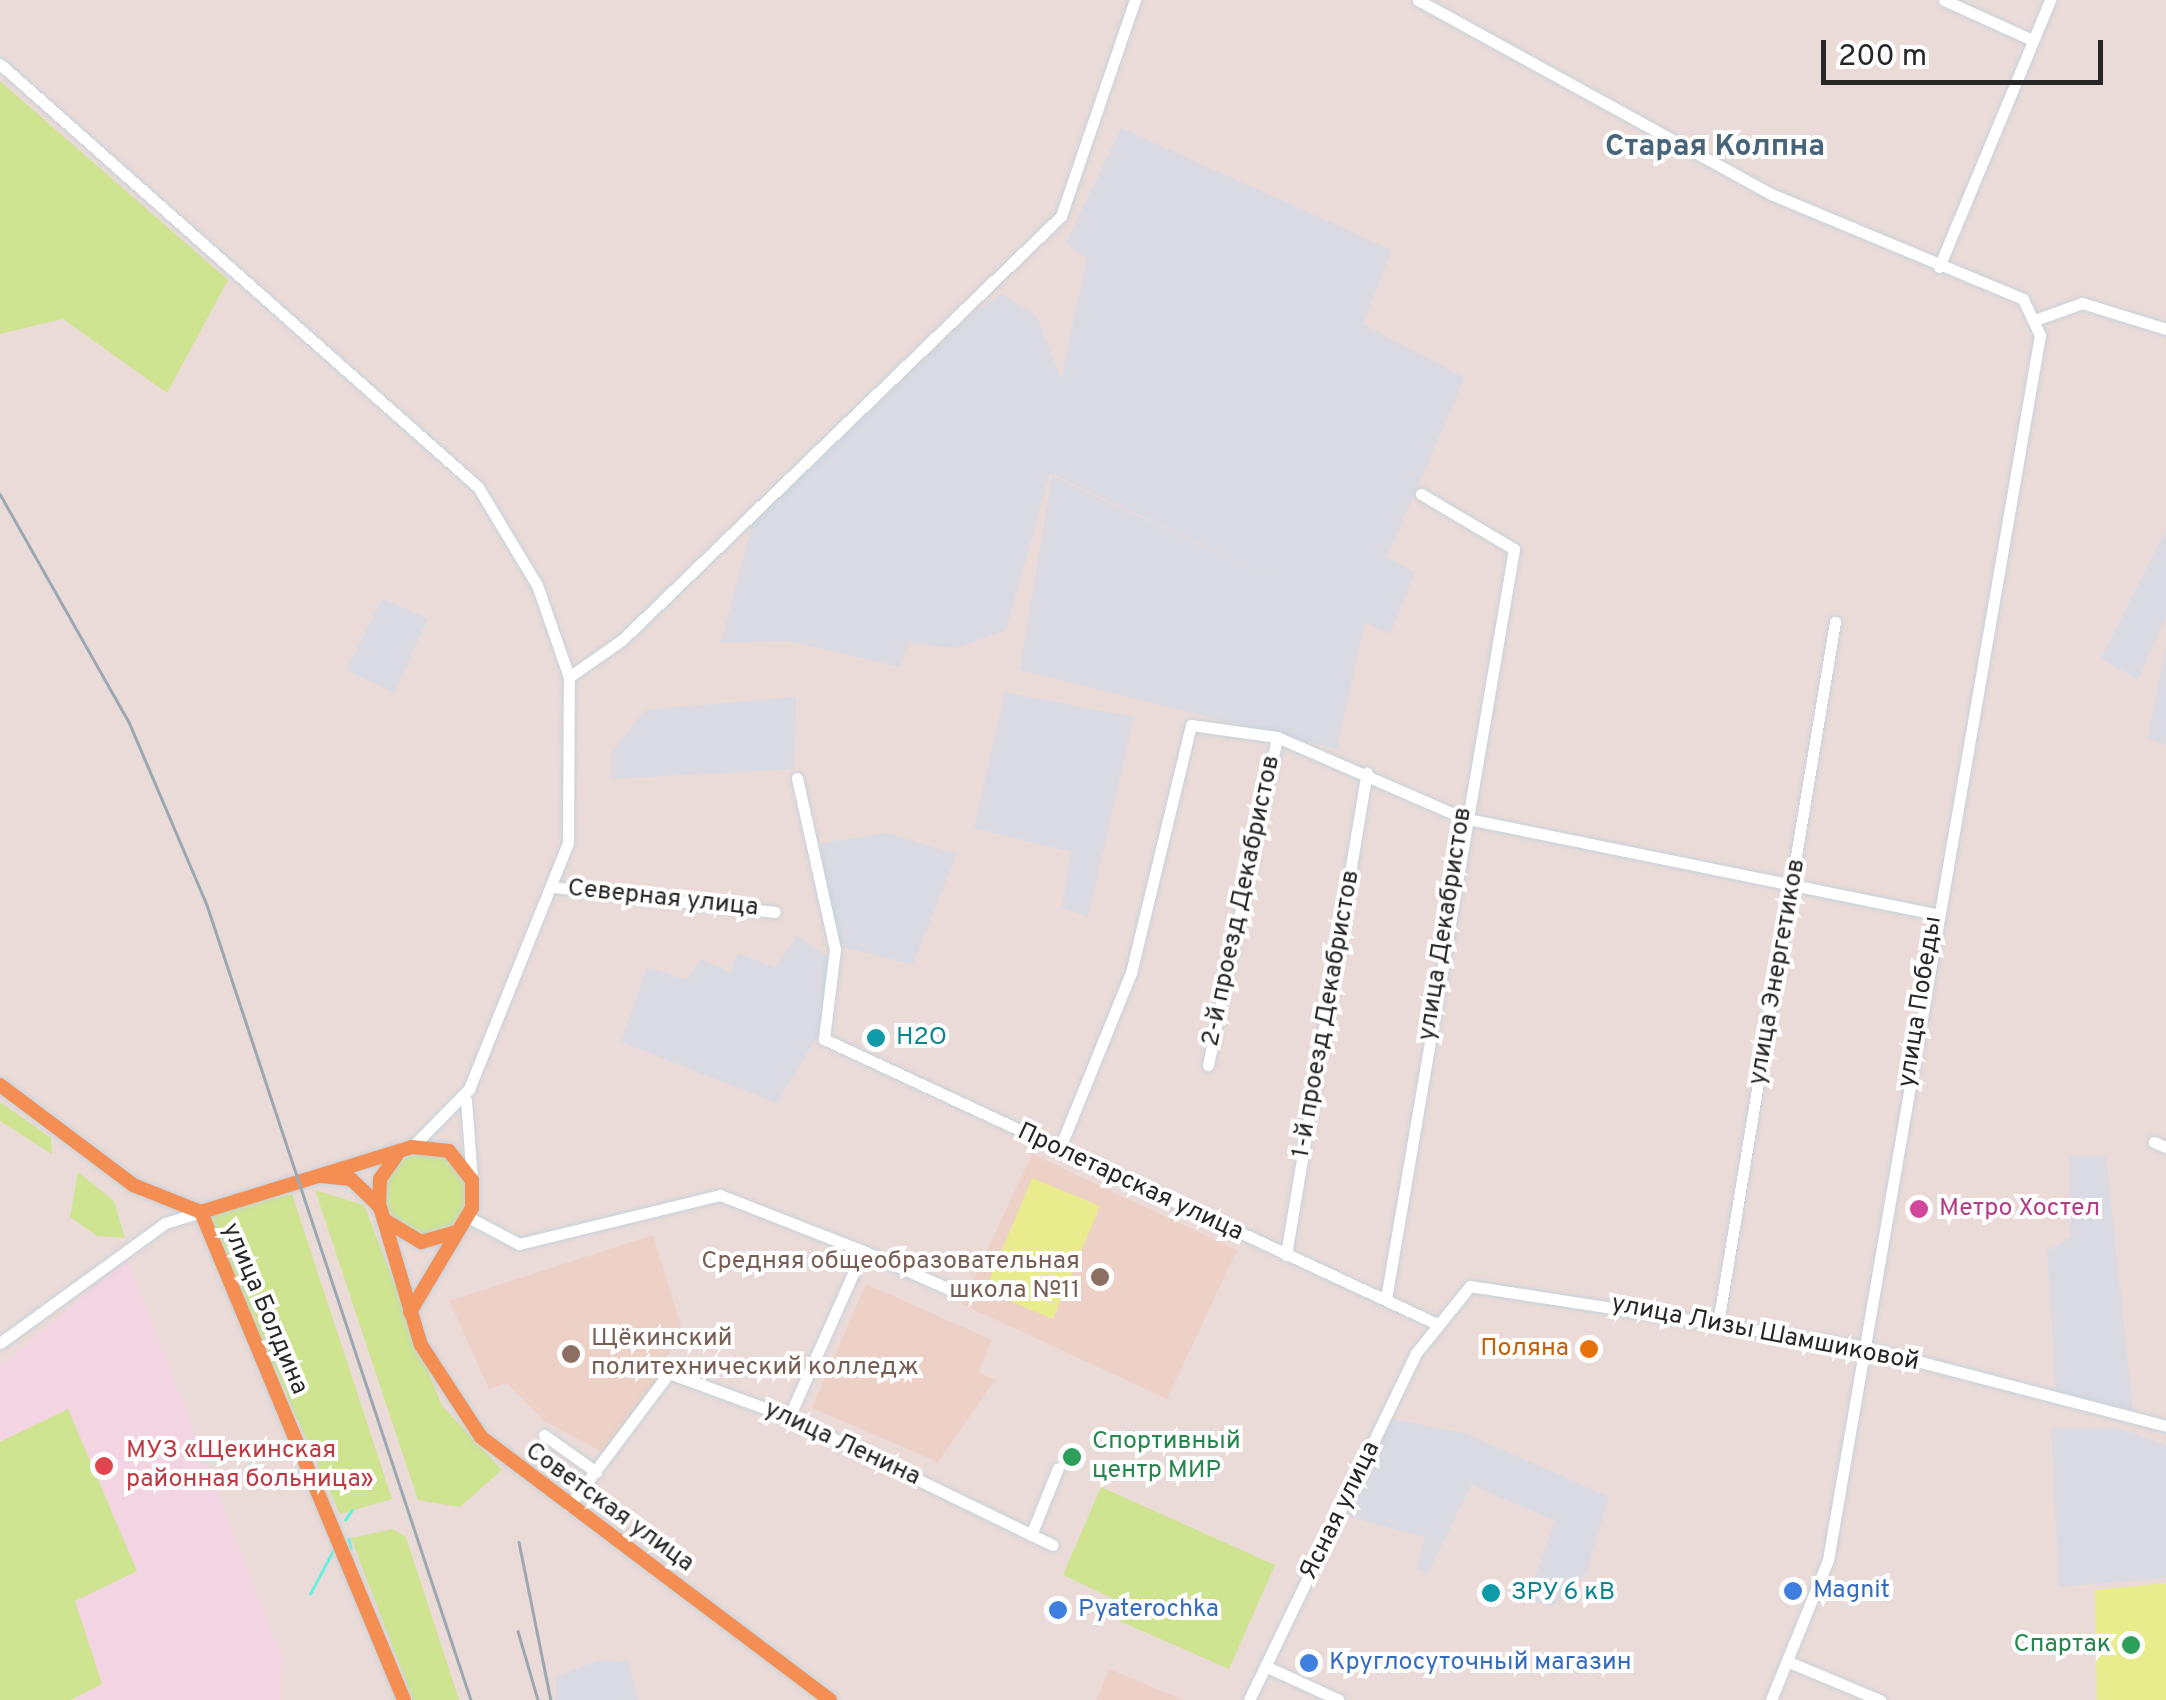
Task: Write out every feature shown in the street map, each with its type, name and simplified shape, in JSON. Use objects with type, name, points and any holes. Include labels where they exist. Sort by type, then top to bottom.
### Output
[{"type":"main road","points":[[0,1085],[133,1185],[201,1212],[408,1149],[449,1151],[472,1180],[466,1220],[410,1312]]},
{"type":"main road","points":[[381,1212],[380,1180],[408,1149]]},
{"type":"main road","points":[[321,1176],[351,1179],[381,1212],[421,1242],[466,1220]]},
{"type":"main road","name":"улица Болдина","points":[[201,1212],[404,1700]]},
{"type":"main road","name":"Советская улица","points":[[381,1212],[410,1312],[437,1377],[480,1437],[830,1700]]},
{"type":"street","points":[[569,676],[622,640],[1061,216],[1134,0]]},
{"type":"street","points":[[1418,0],[1436,5],[1650,133],[1939,267],[2023,299],[2035,320],[2082,302],[2166,329]]},
{"type":"street","points":[[1944,0],[2030,39]]},
{"type":"street","points":[[1939,267],[2030,39],[2050,0]]},
{"type":"street","points":[[0,64],[478,487],[538,585],[569,676],[568,843],[469,1089],[408,1149]]},
{"type":"street","name":"улица Победы","points":[[1771,1700],[1828,1560],[1935,914],[2040,335],[2035,320]]},
{"type":"street","name":"улица Декабристов","points":[[1386,1300],[1463,818],[1514,549],[1421,494]]},
{"type":"street","name":"улица Энергетиков","points":[[1718,1323],[1835,622]]},
{"type":"street","points":[[1060,1150],[1131,972],[1191,725],[1277,737],[1463,818],[1792,888],[1935,914]]},
{"type":"street","name":"2-й проезд Декабристов","points":[[1208,1065],[1277,737]]},
{"type":"street","name":"1-й проезд Декабристов","points":[[1286,1255],[1367,774]]},
{"type":"street","name":"Пролетарская улица","points":[[797,778],[835,950],[824,1039],[1437,1324]]},
{"type":"street","name":"Северная улица","points":[[552,887],[774,912]]},
{"type":"street","points":[[469,1089],[472,1180]]},
{"type":"street","points":[[466,1220],[519,1244],[704,1194],[863,1251],[947,1288]]},
{"type":"street","points":[[0,1343],[165,1224],[201,1212]]},
{"type":"street","points":[[789,1417],[863,1251]]},
{"type":"street","name":"улица Лизы Шамшиковой","points":[[1437,1324],[1470,1286],[1486,1282],[1863,1347],[2166,1426]]},
{"type":"street","name":"Ясная улица","points":[[1249,1700],[1437,1324]]},
{"type":"street","name":"улица Ленина","points":[[569,1506],[668,1373],[789,1417],[1053,1545]]},
{"type":"street","points":[[544,1435],[596,1472]]},
{"type":"street","points":[[1031,1536],[1058,1468]]},
{"type":"street","points":[[1789,1662],[1880,1700]]},
{"type":"street","points":[[1266,1666],[1339,1700]]},
{"type":"shaded area","points":[[1121,128],[1392,250],[1363,324],[1465,378],[1387,557],[1415,573],[1390,634],[1365,622],[1337,749],[1020,670],[1052,476],[1295,589],[1050,473],[1006,630],[957,648],[908,643],[900,667],[789,641],[721,643],[753,520],[976,311],[1002,294],[1037,317],[1061,378],[1087,259],[1066,243]]},
{"type":"shaded area","points":[[2166,530],[2166,616],[2138,680],[2101,658]]},
{"type":"shaded area","points":[[382,598],[428,619],[394,693],[346,670]]},
{"type":"shaded area","points":[[2166,647],[2166,745],[2148,738]]},
{"type":"shaded area","points":[[1005,692],[1134,717],[1088,917],[1062,908],[1071,852],[974,828]]},
{"type":"shaded area","points":[[796,697],[795,769],[611,779],[611,753],[645,710]]},
{"type":"shaded area","points":[[887,833],[957,854],[913,965],[833,944],[821,843]]},
{"type":"shaded area","points":[[797,936],[830,958],[818,1035],[777,1103],[621,1042],[647,967],[687,980],[701,959],[730,972],[738,953],[775,968]]},
{"type":"shaded area","name":"Средняя общеобразовательная школа №11","points":[[1032,1154],[1237,1250],[1167,1399],[962,1304]]},
{"type":"shaded area","points":[[2069,1156],[2106,1156],[2133,1410],[2056,1392],[2047,1251],[2071,1237]]},
{"type":"shaded area","name":"Щёкинский политехнический колледж","points":[[653,1235],[681,1326],[649,1396],[606,1454],[543,1420],[507,1383],[489,1389],[449,1301]]},
{"type":"shaded area","name":"МУЗ «Щекинская районная больница»","points":[[127,1259],[282,1659],[280,1700],[0,1700],[0,1367]]},
{"type":"shaded area","points":[[866,1284],[992,1340],[979,1372],[995,1380],[938,1462],[812,1408]]},
{"type":"shaded area","points":[[1392,1419],[1465,1433],[1609,1497],[1586,1574],[1552,1607],[1528,1598],[1555,1520],[1471,1485],[1428,1574],[1416,1569],[1425,1537],[1346,1516]]},
{"type":"shaded area","points":[[2051,1428],[2120,1428],[2166,1445],[2166,1578],[2059,1587]]},
{"type":"shaded area","points":[[599,1660],[628,1661],[638,1700],[556,1700],[556,1677]]},
{"type":"shaded area","points":[[1109,1669],[1184,1700],[1096,1700]]},
{"type":"green space","points":[[0,81],[228,280],[167,393],[63,319],[0,334]]},
{"type":"green space","points":[[0,1102],[51,1138],[52,1154],[0,1121]]},
{"type":"green space","points":[[418,1153],[434,1153],[460,1171],[467,1194],[464,1210],[455,1223],[434,1235],[418,1235],[392,1217],[385,1202],[385,1186],[403,1160]]},
{"type":"green space","points":[[78,1172],[114,1201],[125,1238],[97,1236],[70,1217]]},
{"type":"green space","points":[[1032,1178],[1100,1206],[1053,1319],[985,1291]]},
{"type":"green space","points":[[315,1190],[364,1205],[442,1406],[502,1470],[460,1507],[418,1500]]},
{"type":"green space","points":[[292,1194],[392,1499],[340,1514],[205,1214]]},
{"type":"green space","points":[[68,1409],[137,1571],[75,1601],[102,1684],[71,1700],[0,1700],[0,1442]]},
{"type":"green space","points":[[1101,1487],[1275,1565],[1229,1669],[1108,1616],[1114,1599],[1063,1575]]},
{"type":"green space","points":[[393,1529],[406,1537],[459,1700],[413,1700],[351,1538]]},
{"type":"green space","name":"Спартак","points":[[2166,1583],[2166,1700],[2097,1700],[2095,1590]]},
{"type":"waterway","points":[[345,1520],[352,1510]]},
{"type":"waterway","points":[[349,1539],[351,1548]]},
{"type":"waterway","points":[[310,1594],[335,1547]]},
{"type":"railway","points":[[0,494],[129,722],[207,905],[471,1700]]},
{"type":"railway","points":[[519,1542],[551,1700]]},
{"type":"railway","points":[[518,1631],[538,1700]]},
{"type":"place","name":"Н2О","points":[[876,1038]]},
{"type":"place","name":"Метро Хостел","points":[[1919,1209]]},
{"type":"place","name":"Средняя общеобразовательная школа №11","points":[[1100,1277]]},
{"type":"place","name":"Поляна","points":[[1589,1349]]},
{"type":"place","name":"Щёкинский политехнический колледж","points":[[571,1354]]},
{"type":"place","name":"Спортивный центр МИР","points":[[1072,1457]]},
{"type":"place","name":"МУЗ «Щекинская районная больница»","points":[[104,1466]]},
{"type":"place","name":"Magnit","points":[[1793,1591]]},
{"type":"place","name":"ЗРУ 6 кВ","points":[[1491,1593]]},
{"type":"place","name":"Pyaterochka","points":[[1058,1610]]},
{"type":"place","name":"Спартак","points":[[2131,1645]]},
{"type":"place","name":"Круглосуточный магазин","points":[[1309,1663]]},
{"type":"district","name":"Старая Колпна","points":[[1715,148]]}]
